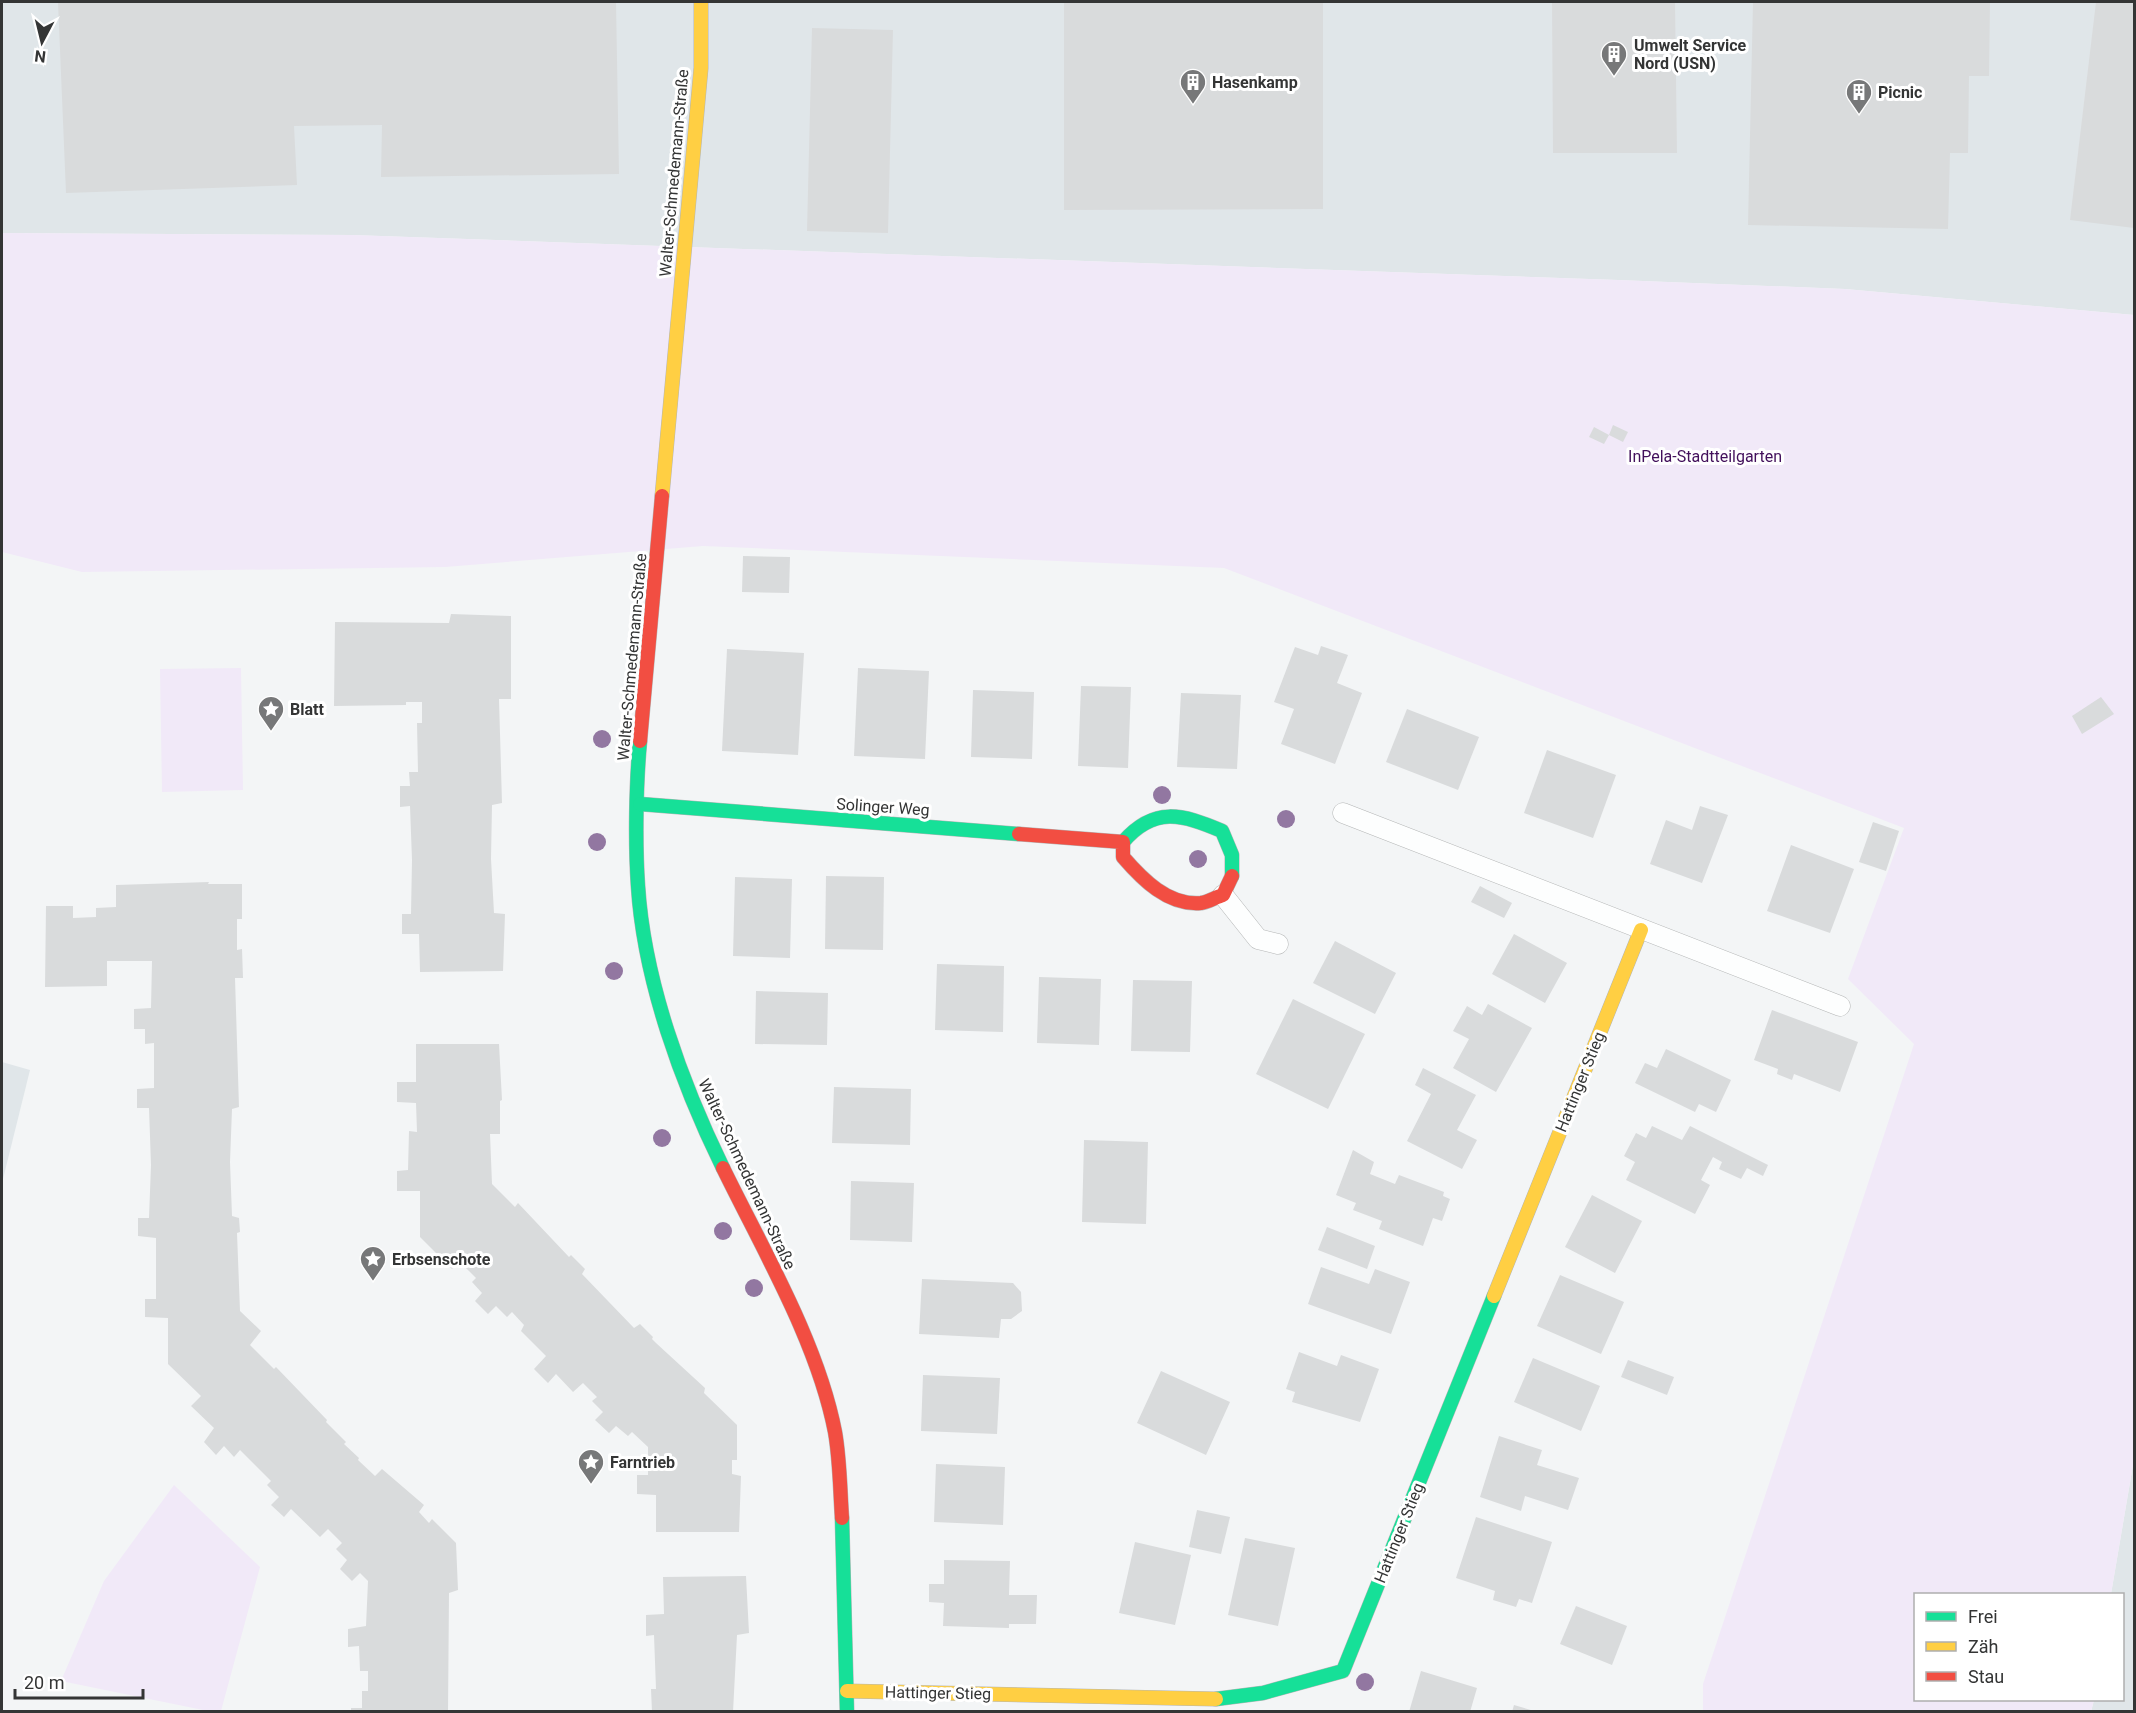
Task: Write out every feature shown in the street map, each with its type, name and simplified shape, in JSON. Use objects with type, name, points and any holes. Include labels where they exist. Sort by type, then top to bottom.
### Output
[{"type":"street","name":"Walter-Schmedemann-Straße","points":[[701,2],[700,68],[639,753],[638,887],[643,930],[663,1016],[676,1057],[718,1160],[795,1316],[824,1392],[835,1433],[845,1554],[847,1712]]},
{"type":"street","name":"Solinger Weg","points":[[640,804],[1123,842]]},
{"type":"street","points":[[1170,817],[1201,822],[1222,831],[1234,857],[1235,870],[1223,895],[1201,903],[1171,898],[1142,879],[1123,857],[1123,842],[1145,820],[1170,817]]},
{"type":"street","name":"Hattinger Stieg","points":[[847,1691],[1228,1699],[1263,1693],[1343,1671],[1641,930]]},
{"type":"lane","points":[[1344,813],[1840,1006]]},
{"type":"lane","points":[[1223,895],[1258,939],[1278,944]]},
{"type":"shaded area","points":[[2,2],[2134,2],[2134,315],[1845,289],[1618,280],[352,235],[2,233]]},
{"type":"shaded area","points":[[2,1062],[30,1070],[2,1183]]},
{"type":"shaded area","points":[[2134,1459],[2134,1711],[2091,1712],[2094,1701],[2124,1701],[2124,1593],[2111,1593]]},
{"type":"green space","name":"InPela-Stadtteilgarten","points":[[2,233],[352,235],[1618,280],[1845,289],[2134,315],[2134,1459],[2111,1593],[1914,1593],[1914,1701],[2094,1701],[2091,1711],[1703,1711],[1703,1684],[1914,1044],[1848,979],[1904,828],[1224,568],[703,546],[445,567],[82,572],[2,552]]},
{"type":"green space","points":[[241,668],[243,790],[162,792],[160,669]]},
{"type":"green space","points":[[174,1485],[260,1567],[221,1711],[208,1711],[61,1681],[104,1581]]},
{"type":"building","points":[[58,2],[616,2],[619,174],[381,177],[382,125],[294,126],[297,185],[66,193]]},
{"type":"building","name":"Hasenkamp","points":[[1064,2],[1323,2],[1323,209],[1064,210]]},
{"type":"building","name":"Umwelt Service Nord (USN)","points":[[1552,2],[1675,2],[1677,153],[1553,153]]},
{"type":"building","name":"Picnic","points":[[1753,2],[1990,2],[1989,76],[1969,76],[1968,153],[1950,153],[1948,229],[1748,225]]},
{"type":"building","points":[[2096,2],[2134,2],[2134,228],[2070,220]]},
{"type":"building","points":[[812,28],[893,30],[888,233],[807,231]]},
{"type":"building","points":[[1613,425],[1628,432],[1623,442],[1609,435]]},
{"type":"building","points":[[1594,427],[1609,435],[1604,444],[1589,437]]},
{"type":"building","points":[[743,556],[790,557],[789,593],[742,592]]},
{"type":"building","points":[[451,614],[511,616],[511,699],[499,699],[502,803],[492,805],[491,859],[494,913],[505,914],[503,971],[420,972],[419,934],[402,934],[402,914],[411,914],[412,860],[410,806],[400,807],[400,786],[410,786],[409,772],[418,772],[417,723],[422,723],[422,702],[406,702],[406,705],[334,706],[335,622],[449,623]]},
{"type":"building","points":[[1321,646],[1348,655],[1337,683],[1362,693],[1335,764],[1281,744],[1294,709],[1274,702],[1295,647],[1318,655]]},
{"type":"building","points":[[727,649],[804,653],[798,755],[722,751]]},
{"type":"building","points":[[858,668],[929,671],[925,759],[854,756]]},
{"type":"building","points":[[1081,686],[1131,687],[1128,768],[1078,766]]},
{"type":"building","points":[[973,690],[1034,692],[1032,759],[971,757]]},
{"type":"building","points":[[1181,693],[1241,695],[1237,769],[1177,767]]},
{"type":"building","points":[[2101,697],[2114,714],[2082,734],[2072,716]]},
{"type":"building","points":[[1407,709],[1479,737],[1458,790],[1386,762]]},
{"type":"building","points":[[1547,750],[1616,775],[1593,838],[1524,813]]},
{"type":"building","points":[[1700,806],[1728,815],[1702,883],[1650,864],[1666,820],[1692,830]]},
{"type":"building","points":[[1873,822],[1899,831],[1886,871],[1859,862]]},
{"type":"building","points":[[1791,845],[1854,869],[1830,933],[1767,911]]},
{"type":"building","points":[[826,876],[884,877],[883,950],[825,949]]},
{"type":"building","points":[[735,877],[792,879],[790,958],[733,956]]},
{"type":"building","points":[[209,882],[208,884],[242,884],[242,919],[237,919],[237,950],[242,949],[243,978],[235,978],[239,1107],[232,1109],[230,1162],[232,1216],[239,1218],[240,1232],[237,1233],[240,1311],[261,1331],[250,1345],[274,1369],[276,1367],[327,1420],[326,1422],[346,1442],[344,1444],[359,1458],[358,1460],[375,1476],[382,1469],[424,1505],[419,1512],[429,1523],[432,1519],[456,1543],[458,1590],[449,1593],[448,1712],[351,1712],[351,1708],[362,1708],[362,1691],[368,1691],[368,1671],[360,1671],[359,1646],[348,1647],[348,1629],[366,1626],[368,1581],[360,1573],[352,1581],[340,1569],[347,1560],[336,1549],[342,1543],[328,1529],[320,1537],[291,1509],[284,1517],[271,1505],[279,1497],[267,1485],[271,1481],[240,1450],[234,1457],[224,1446],[216,1455],[204,1442],[214,1428],[191,1406],[201,1396],[168,1364],[168,1318],[145,1317],[145,1299],[156,1299],[156,1238],[138,1236],[138,1218],[149,1218],[151,1165],[149,1108],[137,1108],[137,1089],[154,1088],[154,1043],[145,1044],[145,1029],[134,1029],[134,1009],[151,1008],[152,961],[107,961],[107,986],[45,987],[46,906],[73,906],[73,918],[96,917],[96,908],[116,907],[116,885]]},
{"type":"building","points":[[1480,886],[1512,903],[1504,918],[1471,902]]},
{"type":"building","points":[[1514,934],[1567,963],[1545,1003],[1492,974]]},
{"type":"building","points":[[1335,941],[1396,973],[1375,1014],[1313,983]]},
{"type":"building","points":[[937,964],[1004,966],[1003,1032],[935,1030]]},
{"type":"building","points":[[1039,977],[1101,979],[1099,1045],[1037,1043]]},
{"type":"building","points":[[1133,980],[1192,981],[1190,1052],[1131,1051]]},
{"type":"building","points":[[756,991],[828,993],[827,1045],[755,1044]]},
{"type":"building","points":[[1293,999],[1365,1034],[1328,1109],[1256,1074]]},
{"type":"building","points":[[1488,1004],[1532,1028],[1496,1092],[1453,1068],[1469,1039],[1453,1031],[1467,1006],[1482,1015]]},
{"type":"building","points":[[1772,1010],[1858,1042],[1840,1092],[1794,1074],[1792,1080],[1777,1074],[1778,1069],[1754,1060]]},
{"type":"building","points":[[416,1044],[499,1044],[502,1100],[500,1101],[500,1134],[490,1134],[492,1184],[515,1207],[518,1203],[569,1257],[571,1255],[585,1269],[582,1274],[634,1328],[640,1324],[656,1343],[705,1388],[704,1393],[737,1425],[737,1460],[732,1460],[732,1474],[741,1476],[739,1532],[656,1532],[656,1495],[637,1494],[637,1475],[648,1475],[648,1447],[632,1432],[628,1436],[616,1426],[609,1433],[595,1420],[603,1412],[592,1401],[597,1397],[583,1383],[573,1392],[556,1374],[548,1383],[534,1369],[546,1356],[521,1331],[524,1325],[512,1312],[507,1317],[496,1306],[488,1314],[475,1301],[482,1293],[472,1282],[476,1278],[459,1261],[452,1269],[420,1237],[420,1191],[397,1191],[397,1171],[408,1170],[409,1131],[417,1132],[416,1103],[397,1102],[397,1082],[416,1082]]},
{"type":"building","points":[[1666,1049],[1731,1080],[1716,1112],[1699,1104],[1695,1112],[1635,1083],[1645,1063],[1657,1068]]},
{"type":"building","points":[[1423,1068],[1476,1095],[1457,1130],[1477,1140],[1462,1169],[1407,1141],[1431,1094],[1415,1085]]},
{"type":"building","points":[[834,1087],[911,1089],[910,1145],[832,1143]]},
{"type":"building","points":[[1652,1126],[1682,1140],[1690,1126],[1768,1165],[1763,1176],[1747,1168],[1741,1179],[1719,1169],[1722,1162],[1713,1157],[1701,1180],[1710,1185],[1695,1214],[1626,1180],[1635,1162],[1624,1156],[1636,1133],[1646,1138]]},
{"type":"building","points":[[1084,1140],[1148,1142],[1146,1224],[1082,1222]]},
{"type":"building","points":[[1353,1150],[1374,1162],[1370,1174],[1395,1184],[1399,1175],[1444,1192],[1443,1196],[1450,1199],[1442,1221],[1433,1218],[1423,1246],[1379,1229],[1382,1221],[1353,1210],[1356,1203],[1336,1195]]},
{"type":"building","points":[[851,1181],[914,1183],[912,1242],[850,1240]]},
{"type":"building","points":[[1592,1195],[1642,1221],[1615,1273],[1565,1247]]},
{"type":"building","points":[[1327,1227],[1375,1246],[1367,1269],[1318,1250]]},
{"type":"building","points":[[1321,1267],[1369,1284],[1375,1269],[1410,1282],[1391,1334],[1308,1304]]},
{"type":"building","points":[[1560,1275],[1624,1302],[1601,1354],[1537,1326]]},
{"type":"building","points":[[922,1279],[1013,1283],[1021,1292],[1022,1311],[1011,1319],[1001,1319],[999,1338],[919,1334]]},
{"type":"building","points":[[1299,1352],[1337,1366],[1341,1355],[1379,1369],[1360,1422],[1292,1402],[1295,1392],[1286,1389]]},
{"type":"building","points":[[1533,1358],[1600,1386],[1581,1431],[1514,1402]]},
{"type":"building","points":[[1628,1360],[1674,1377],[1667,1395],[1621,1377]]},
{"type":"building","points":[[1161,1371],[1230,1402],[1206,1455],[1137,1423]]},
{"type":"building","points":[[923,1375],[1000,1378],[997,1434],[921,1431]]},
{"type":"building","points":[[1499,1436],[1542,1450],[1537,1465],[1579,1478],[1568,1510],[1525,1496],[1521,1511],[1480,1497]]},
{"type":"building","points":[[936,1464],[1005,1467],[1003,1525],[934,1522]]},
{"type":"building","points":[[1197,1510],[1230,1517],[1221,1554],[1189,1547]]},
{"type":"building","points":[[1476,1517],[1552,1542],[1532,1603],[1519,1599],[1516,1607],[1493,1600],[1495,1591],[1456,1578]]},
{"type":"building","points":[[1245,1538],[1295,1548],[1278,1626],[1228,1615]]},
{"type":"building","points":[[1135,1542],[1191,1555],[1175,1625],[1119,1613]]},
{"type":"building","points":[[944,1560],[1010,1561],[1009,1595],[1037,1595],[1036,1624],[1009,1624],[1009,1628],[943,1626],[944,1603],[929,1602],[929,1584],[944,1584]]},
{"type":"building","points":[[746,1576],[749,1633],[737,1635],[733,1712],[652,1712],[651,1689],[656,1689],[654,1635],[646,1636],[646,1615],[664,1614],[663,1577]]},
{"type":"building","points":[[1576,1606],[1627,1626],[1612,1665],[1560,1644]]},
{"type":"building","points":[[1421,1671],[1477,1688],[1470,1712],[1409,1712]]},
{"type":"building","points":[[1514,1705],[1534,1711],[1534,1712],[1512,1712]]},
{"type":"traffic: fast","points":[[640,741],[636,814],[637,869],[648,958],[667,1031],[693,1102],[723,1168]]},
{"type":"traffic: fast","points":[[640,804],[1019,834]]},
{"type":"traffic: fast","points":[[1123,842],[1135,830],[1157,818],[1194,820],[1222,831],[1232,855],[1232,876]]},
{"type":"traffic: fast","points":[[1216,1699],[1263,1693],[1343,1671],[1494,1296]]},
{"type":"traffic: fast","points":[[842,1518],[847,1712]]},
{"type":"traffic: slow","points":[[662,496],[701,68],[701,2]]},
{"type":"traffic: slow","points":[[1494,1296],[1641,930]]},
{"type":"traffic: slow","points":[[847,1691],[1216,1699]]},
{"type":"traffic: jam","points":[[640,741],[662,496]]},
{"type":"traffic: jam","points":[[1019,834],[1123,842],[1123,857],[1147,882],[1167,896],[1189,903],[1201,903],[1223,895],[1232,876]]},
{"type":"traffic: jam","points":[[723,1168],[788,1297],[816,1365],[835,1432],[842,1518]]},
{"type":"place","name":"Umwelt Service Nord (USN)","points":[[1614,77]]},
{"type":"place","name":"Hasenkamp","points":[[1193,105]]},
{"type":"place","name":"Picnic","points":[[1859,115]]},
{"type":"place","name":"Blatt","points":[[271,732]]},
{"type":"place","name":"Erbsenschote","points":[[373,1282]]},
{"type":"place","name":"Farntrieb","points":[[591,1485]]}]
